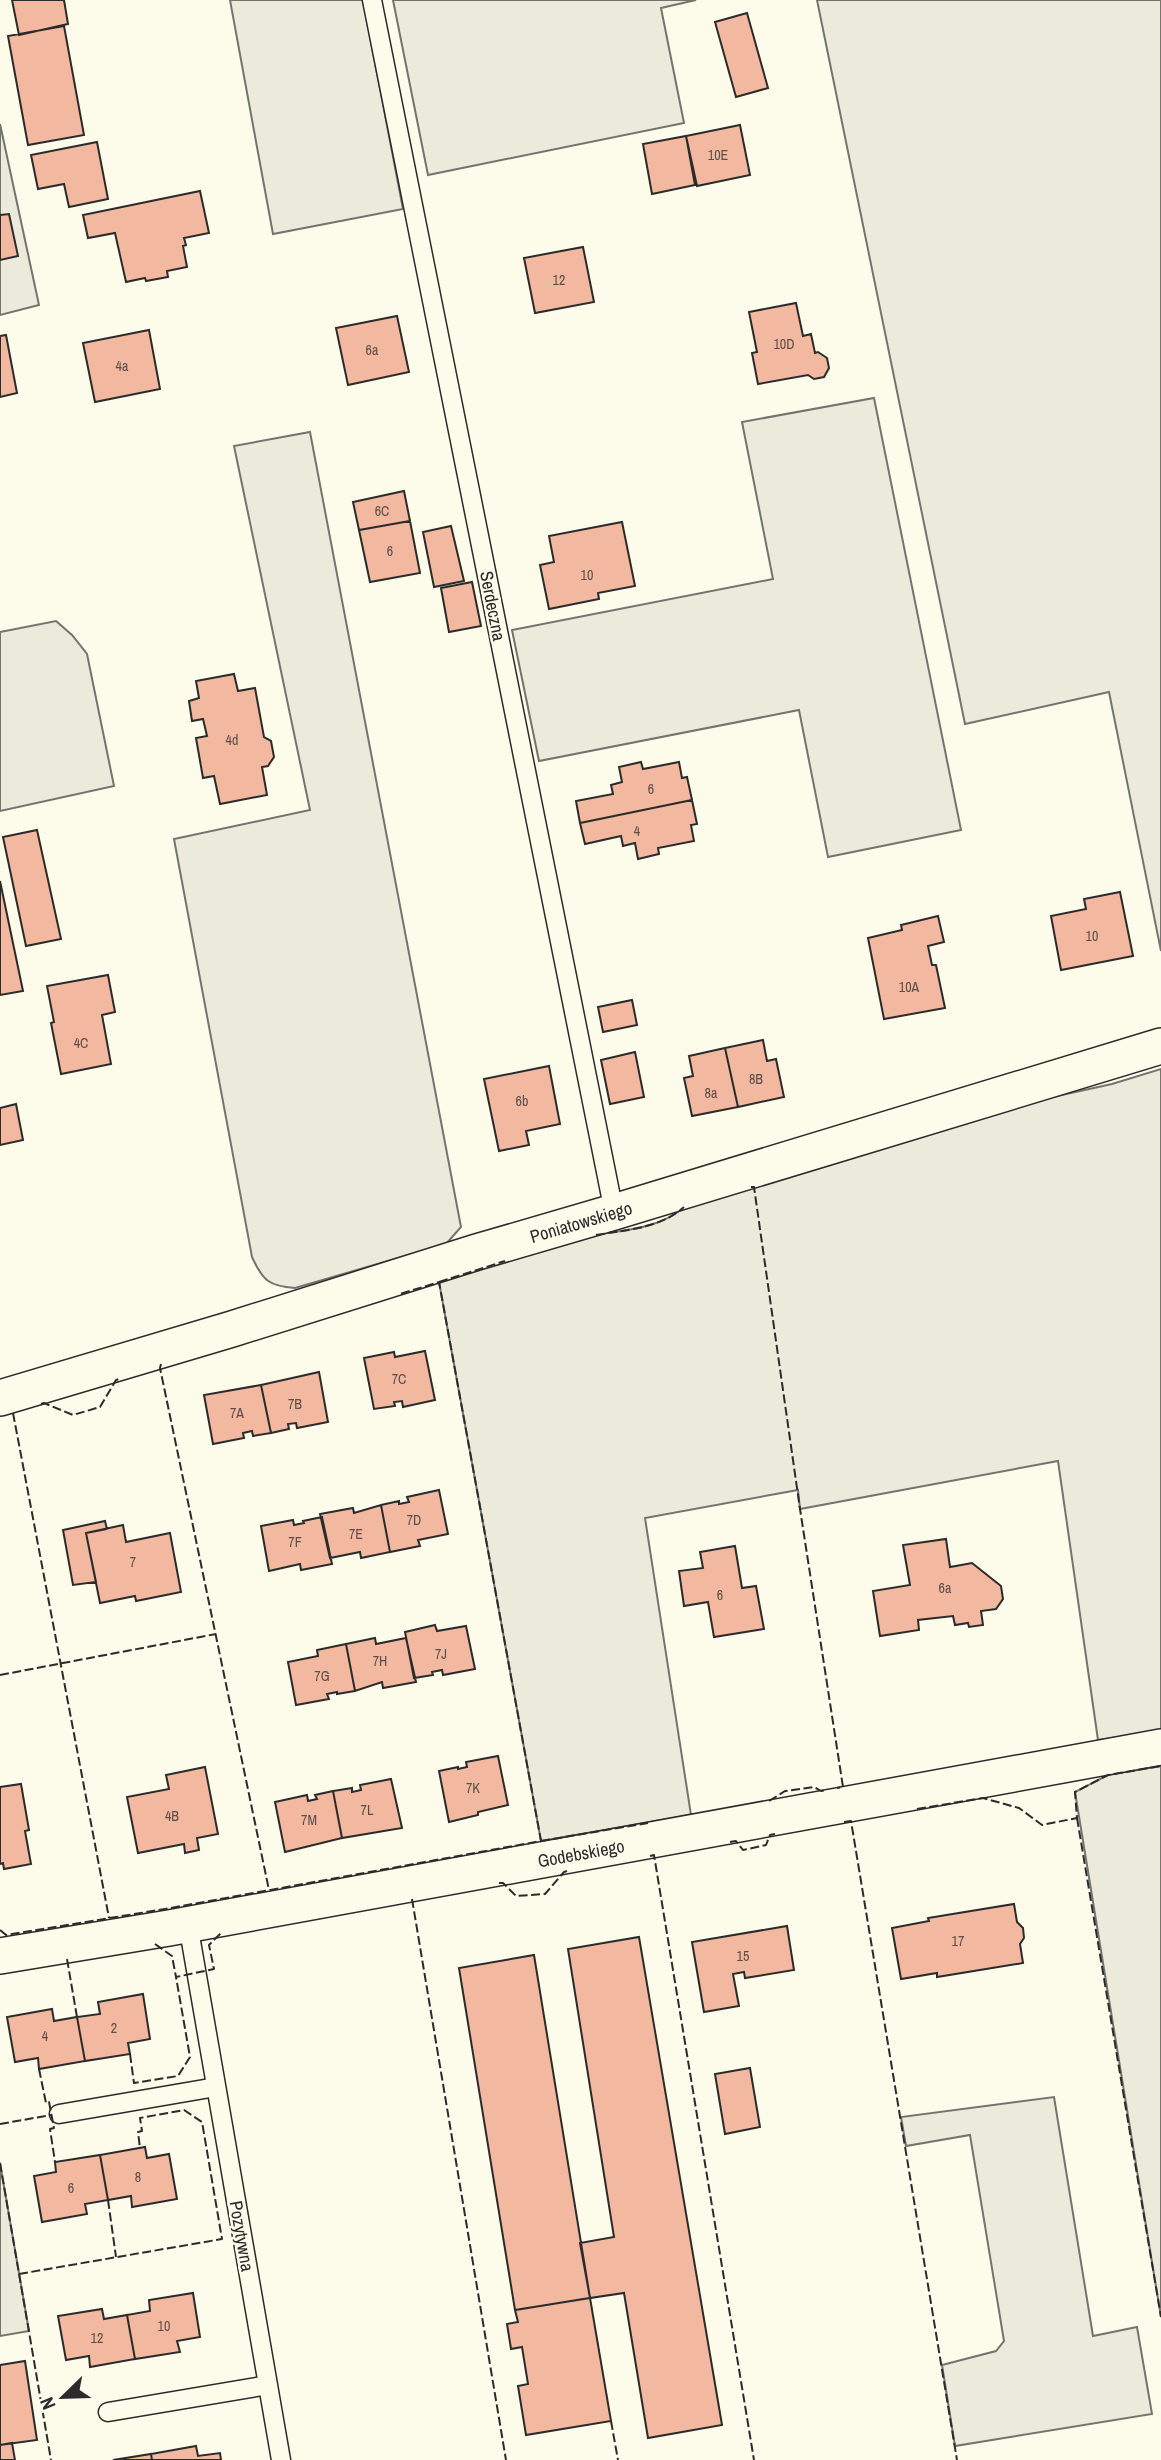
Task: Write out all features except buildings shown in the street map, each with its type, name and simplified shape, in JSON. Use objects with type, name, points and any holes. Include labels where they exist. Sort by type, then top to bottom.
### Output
[{"type":"street","name":"Poniatowskiego","points":[[0,1398],[232,1329],[477,1251],[1161,1046]]},
{"type":"street","name":"Godebskiego","points":[[0,1956],[1161,1747]]},
{"type":"lane","name":"Serdeczna","points":[[372,0],[614,1212]]},
{"type":"lane","name":"Pozytywna","points":[[188,1924],[281,2460]]},
{"type":"lane","points":[[59,2114],[216,2087]]},
{"type":"lane","points":[[108,2412],[268,2385]]},
{"type":"shaded area","points":[[230,0],[363,0],[403,209],[273,234]]},
{"type":"shaded area","points":[[393,0],[696,0],[661,8],[684,123],[428,175]]},
{"type":"shaded area","points":[[817,0],[1161,0],[1161,951],[1109,692],[965,724]]},
{"type":"shaded area","points":[[0,124],[39,305],[0,315]]},
{"type":"shaded area","points":[[874,398],[961,830],[828,857],[799,710],[539,761],[512,630],[773,579],[742,422]]},
{"type":"shaded area","points":[[310,432],[461,1227],[446,1244],[295,1288],[268,1281],[252,1257],[174,839],[310,810],[234,446]]},
{"type":"shaded area","points":[[56,621],[87,654],[114,786],[0,811],[0,632]]},
{"type":"shaded area","points":[[1161,1069],[1161,1731],[1098,1740],[1058,1461],[800,1509],[798,1490],[645,1518],[691,1815],[541,1841],[439,1282],[560,1242],[648,1226],[684,1207],[1048,1098],[1112,1084]]},
{"type":"shaded area","points":[[1161,1766],[1161,2317],[1075,1792],[1108,1775]]},
{"type":"shaded area","points":[[1054,2097],[1093,2336],[1137,2327],[1152,2414],[955,2446],[942,2365],[996,2351],[1004,2341],[970,2135],[906,2146],[901,2117]]},
{"type":"shaded area","points":[[0,2163],[29,2331],[0,2336]]},
{"type":"fence","points":[[751,1187],[754,1187],[843,1787],[837,1788]]},
{"type":"fence","points":[[596,1235],[654,1224],[684,1207]]},
{"type":"fence","points":[[439,1282],[505,1261]]},
{"type":"fence","points":[[0,1930],[6,1935],[165,1909],[541,1841],[439,1282],[400,1294]]},
{"type":"fence","points":[[161,1364],[269,1890]]},
{"type":"fence","points":[[41,1404],[73,1415],[100,1407],[119,1379]]},
{"type":"fence","points":[[13,1413],[109,1918]]},
{"type":"fence","points":[[0,1675],[216,1634]]},
{"type":"fence","points":[[917,1809],[983,1798],[1019,1808],[1042,1825],[1077,1818],[1075,1792],[1108,1775],[1161,1766]]},
{"type":"fence","points":[[769,1801],[785,1791],[814,1787],[821,1791],[827,1790]]},
{"type":"fence","points":[[1077,1818],[1161,2317]]},
{"type":"fence","points":[[844,1822],[851,1821],[957,2460]]},
{"type":"fence","points":[[541,1841],[648,1823]]},
{"type":"fence","points":[[730,1842],[736,1841],[743,1850],[766,1845],[770,1835],[775,1834]]},
{"type":"fence","points":[[650,1856],[654,1855],[754,2460]]},
{"type":"fence","points":[[499,1883],[503,1883],[516,1896],[545,1894],[567,1871]]},
{"type":"fence","points":[[412,1899],[506,2460]]},
{"type":"fence","points":[[155,1944],[172,1956],[176,1977],[214,1969],[209,1945],[221,1933]]},
{"type":"fence","points":[[67,1959],[77,2017]]},
{"type":"fence","points":[[130,2054],[134,2083],[178,2076],[190,2057],[176,1977]]},
{"type":"fence","points":[[39,2069],[54,2128],[50,2129],[55,2162]]},
{"type":"fence","points":[[19,2274],[222,2239],[202,2122],[184,2110],[140,2118],[140,2148]]},
{"type":"fence","points":[[0,2124],[51,2115]]},
{"type":"fence","points":[[0,2163],[51,2460]]},
{"type":"fence","points":[[108,2200],[116,2257]]},
{"type":"fence","points":[[611,2421],[618,2460]]}]
